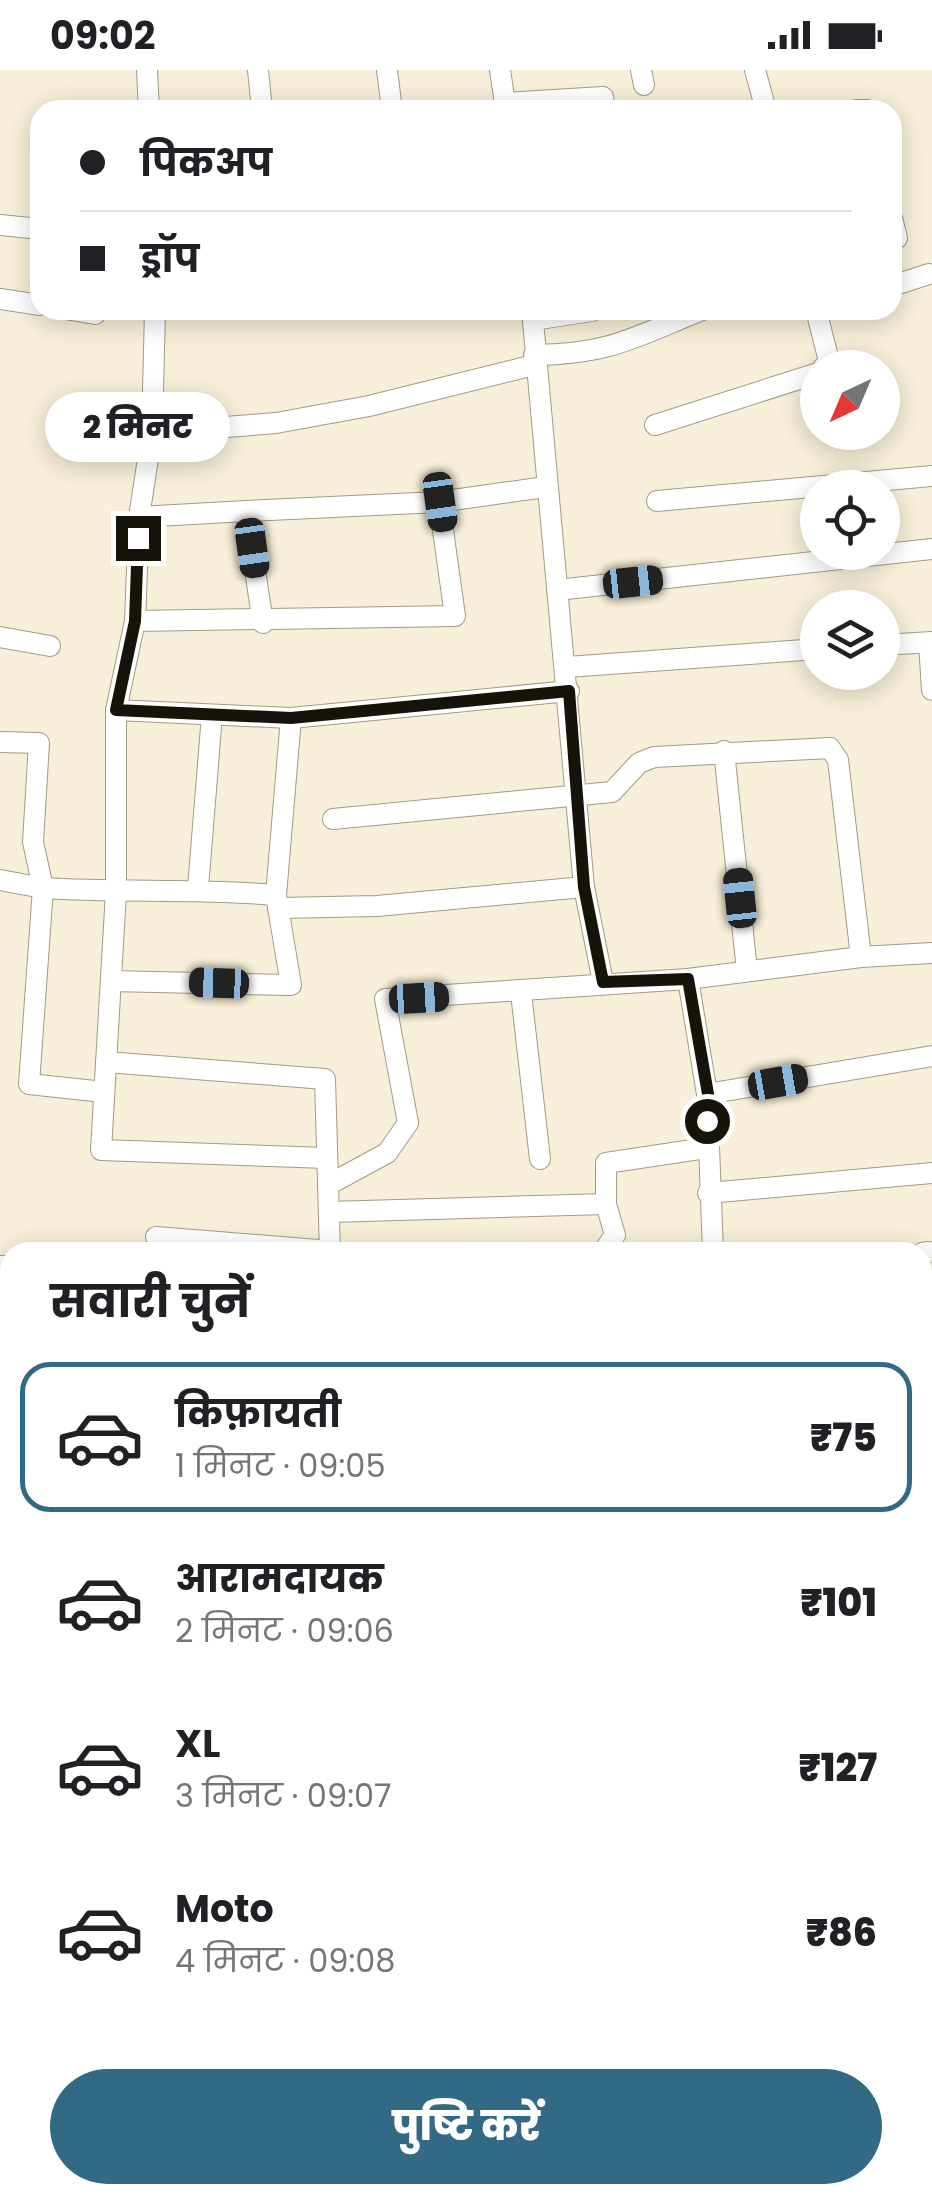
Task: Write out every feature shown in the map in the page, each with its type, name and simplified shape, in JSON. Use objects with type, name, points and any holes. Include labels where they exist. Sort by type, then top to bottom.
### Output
[{"type":"street","points":[[147,70],[148,100]]},
{"type":"street","points":[[258,70],[261,100]]},
{"type":"street","points":[[387,70],[391,100]]},
{"type":"street","points":[[500,70],[504,100]]},
{"type":"street","points":[[754,70],[763,100]]},
{"type":"street","points":[[570,100],[603,100]]},
{"type":"street","points":[[0,225],[30,228]]},
{"type":"street","points":[[902,283],[929,274]]},
{"type":"street","points":[[0,299],[30,304]]},
{"type":"street","points":[[155,320],[152,433],[139,518],[135,621],[116,710],[116,892],[101,1150],[327,1158]]},
{"type":"street","points":[[533,320],[584,887],[603,982]]},
{"type":"street","points":[[152,433],[295,420],[534,360],[620,347],[680,320]]},
{"type":"street","points":[[820,320],[827,350]]},
{"type":"street","points":[[655,425],[800,378]]},
{"type":"street","points":[[657,501],[932,476]]},
{"type":"street","points":[[139,518],[440,502],[546,488]]},
{"type":"street","points":[[135,621],[263,623],[456,616],[440,502]]},
{"type":"street","points":[[246,512],[263,623]]},
{"type":"street","points":[[557,590],[932,550]]},
{"type":"street","points":[[0,637],[50,646]]},
{"type":"street","points":[[900,645],[930,643],[932,690]]},
{"type":"street","points":[[566,667],[800,650]]},
{"type":"street","points":[[116,710],[291,718],[569,691]]},
{"type":"street","points":[[198,888],[212,714]]},
{"type":"street","points":[[111,981],[292,985],[277,902],[291,718]]},
{"type":"street","points":[[0,742],[38,743],[33,842],[43,888],[28,1084],[104,1092]]},
{"type":"street","points":[[333,820],[612,792],[639,763],[654,757],[830,748],[838,760],[862,956]]},
{"type":"street","points":[[724,751],[748,972]]},
{"type":"street","points":[[0,880],[43,888],[116,892],[198,888],[277,902],[377,906],[584,887]]},
{"type":"street","points":[[328,1185],[386,1153],[408,1123],[385,1000],[688,979],[862,956],[932,953]]},
{"type":"street","points":[[688,979],[708,1094],[706,1148],[712,1242]]},
{"type":"street","points":[[521,993],[540,1159]]},
{"type":"street","points":[[708,1094],[932,1056]]},
{"type":"street","points":[[106,1062],[325,1079],[330,1242]]},
{"type":"street","points":[[610,1242],[615,1235],[606,1204],[606,1163],[706,1148]]},
{"type":"street","points":[[708,1193],[932,1173]]},
{"type":"street","points":[[328,1212],[606,1204]]},
{"type":"street","points":[[156,1237],[214,1242]]},
{"type":"route","points":[[138,538],[135,621],[116,710],[291,718],[569,691],[584,887],[603,982],[688,979],[708,1094],[707,1121]]}]
